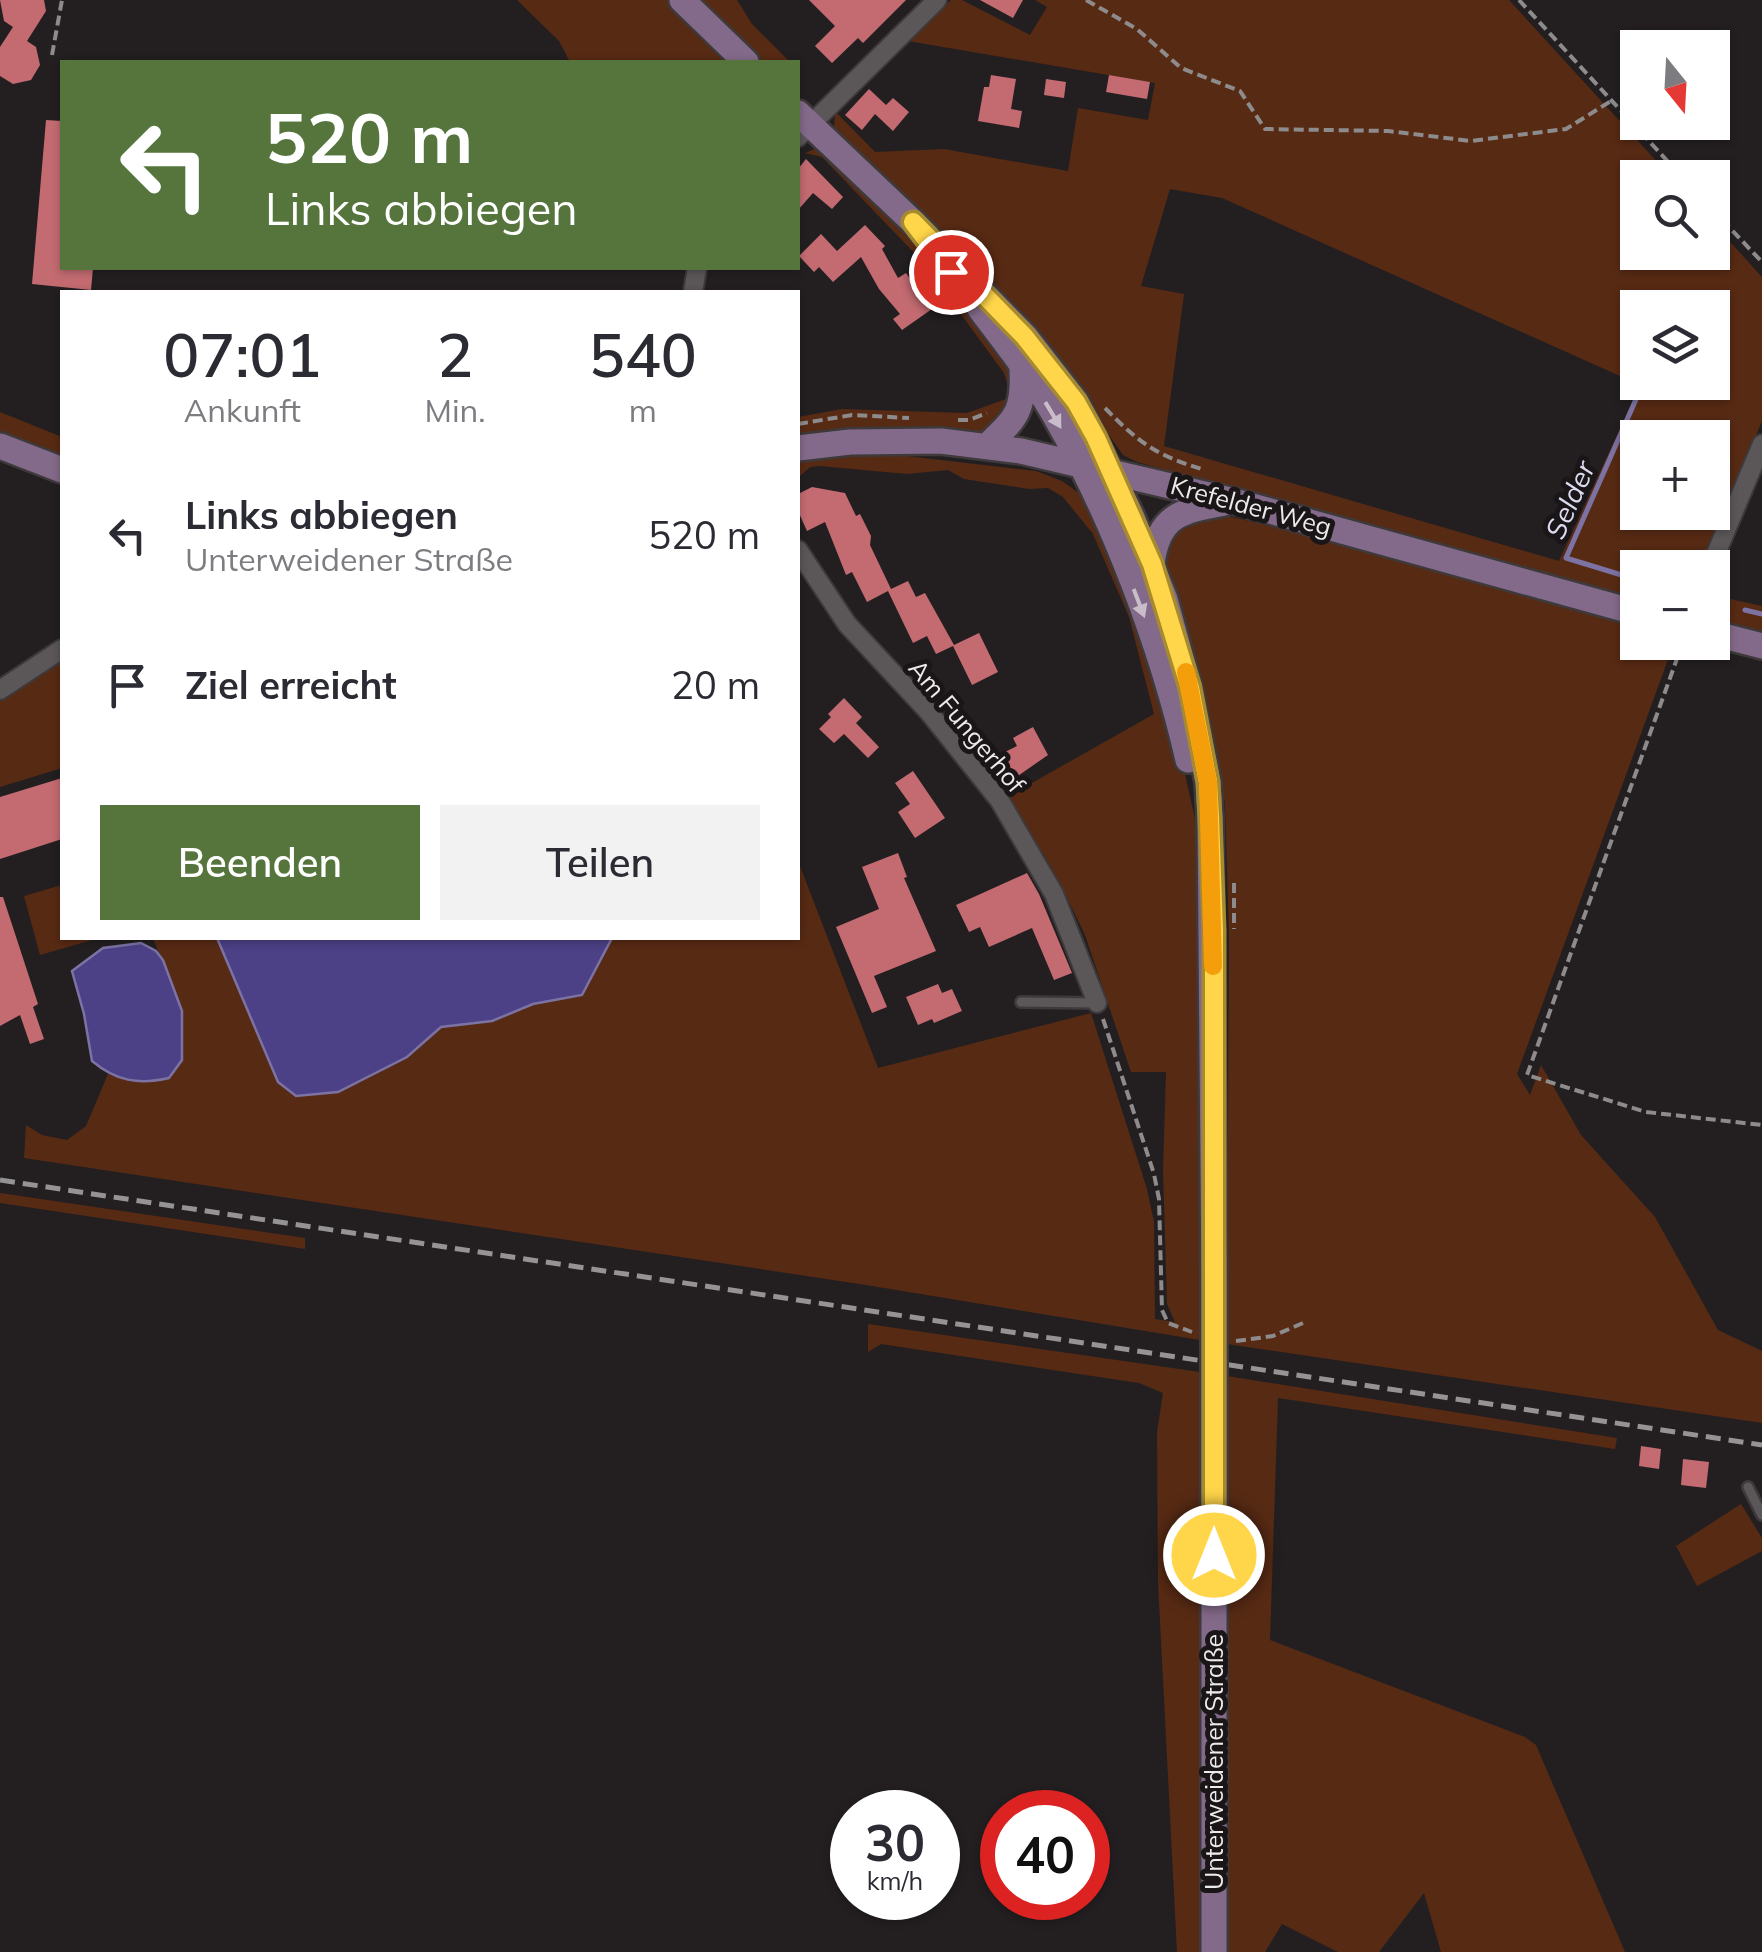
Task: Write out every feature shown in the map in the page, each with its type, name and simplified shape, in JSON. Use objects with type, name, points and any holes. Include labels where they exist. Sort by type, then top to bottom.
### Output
[{"type":"street","points":[[682,0],[744,60]]},
{"type":"street","points":[[801,124],[937,0]]},
{"type":"street","name":"Unterweidener Straße","points":[[801,124],[913,222],[1035,350],[1076,402],[1152,564],[1178,644],[1196,722],[1208,782],[1214,930],[1214,1952]]},
{"type":"street","name":"Unterweidener Straße","points":[[913,222],[1054,414],[1078,463],[1136,596],[1167,681],[1209,852]]},
{"type":"street","points":[[988,445],[1018,416],[1023,394],[1022,369]]},
{"type":"street","name":"Krefelder Weg","points":[[800,448],[850,442],[988,445],[1234,501],[1620,608]]},
{"type":"street","points":[[1718,550],[1762,444]]},
{"type":"street","points":[[0,446],[60,469]]},
{"type":"street","points":[[1152,564],[1159,535],[1175,516],[1234,501]]},
{"type":"street","name":"Am Fungerhof","points":[[800,553],[847,624],[928,711],[1000,801],[1054,894],[1097,1003]]},
{"type":"street","points":[[1730,638],[1762,646]]},
{"type":"street","points":[[0,690],[60,650]]},
{"type":"lane","points":[[1021,1002],[1097,1003]]},
{"type":"lane","points":[[1748,1488],[1762,1515]]},
{"type":"path","points":[[52,55],[62,0]]},
{"type":"path","points":[[1086,0],[1136,29],[1181,68],[1240,91],[1265,129],[1388,131],[1470,141],[1566,128],[1611,101]]},
{"type":"path","points":[[1518,0],[1665,160]]},
{"type":"path","points":[[1730,228],[1762,262]]},
{"type":"path","points":[[1102,405],[1131,434],[1158,454],[1177,462]]},
{"type":"path","points":[[955,420],[969,420],[994,410],[1018,416]]},
{"type":"path","points":[[800,424],[852,414],[908,418]]},
{"type":"path","points":[[1676,660],[1527,1074],[1646,1112],[1762,1125]]},
{"type":"path","points":[[1097,1003],[1154,1174],[1162,1310],[1168,1323],[1193,1332]]},
{"type":"path","points":[[1222,1338],[1253,1340],[1303,1324]]},
{"type":"shaded area","points":[[517,0],[673,0],[732,60],[569,60],[559,41]]},
{"type":"shaded area","points":[[700,0],[737,0],[752,24],[788,60],[759,60]]},
{"type":"shaded area","points":[[951,0],[962,0],[1030,35],[1047,7],[1035,0],[1509,0],[1620,121],[1620,140],[1637,140],[1655,160],[1620,160],[1620,270],[1730,270],[1730,242],[1762,277],[1762,421],[1730,498],[1730,420],[1624,420],[1633,400],[1730,400],[1730,290],[1620,290],[1620,376],[1222,198],[1170,189],[1141,286],[1184,294],[1164,446],[1559,561],[1620,428],[1620,530],[1716,530],[1708,550],[1620,550],[1620,598],[1137,462],[1123,455],[1097,418],[834,132],[835,111],[875,152],[944,149],[1068,171],[1078,108],[1148,120],[1155,83],[908,41]]},
{"type":"shaded area","points":[[822,146],[931,256],[1017,372],[1022,386],[989,432],[800,439],[800,417],[842,409],[967,413],[1006,399],[1008,386],[1004,373],[922,261],[822,157],[805,153]]},
{"type":"shaded area","points":[[0,412],[60,436],[60,459],[0,437]]},
{"type":"shaded area","points":[[850,456],[906,456],[1036,471],[1079,493],[1100,530],[1173,721],[1198,832],[1201,1326],[1227,1329],[1229,936],[1225,804],[1193,650],[1164,563],[1167,544],[1183,520],[1219,514],[1332,540],[1620,618],[1620,660],[1668,660],[1517,1074],[1530,1095],[1541,1065],[1581,1135],[1655,1217],[1718,1330],[1762,1351],[1762,1423],[24,1158],[26,1125],[42,1135],[67,1140],[86,1126],[108,1074],[133,1082],[169,1078],[182,1011],[154,940],[218,940],[278,1082],[407,1057],[441,1027],[492,1021],[533,1004],[582,995],[611,940],[800,940],[800,866],[878,1068],[1091,1013],[1154,1222],[1155,1319],[1175,1322],[1167,1304],[1163,1170],[1166,1072],[1131,1072],[1085,935],[1059,881],[1009,796],[1154,714],[1129,617],[1093,534],[1063,497],[1048,488],[1029,489],[964,479],[948,470],[907,474],[820,466],[810,467],[800,476],[800,459]]},
{"type":"shaded area","points":[[1730,599],[1762,606],[1762,636],[1730,626]]},
{"type":"shaded area","points":[[60,660],[60,769],[0,787],[0,698]]},
{"type":"shaded area","points":[[60,886],[60,940],[92,940],[40,955],[24,896]]},
{"type":"shaded area","points":[[218,940],[611,940],[582,995],[533,1004],[492,1021],[441,1027],[407,1057],[338,1092],[296,1096],[278,1082]]},
{"type":"shaded area","points":[[141,943],[163,960],[182,1011],[182,1060],[169,1078],[147,1081],[119,1077],[92,1061],[72,971],[103,948]]},
{"type":"shaded area","points":[[0,1193],[305,1238],[305,1249],[0,1203]]},
{"type":"shaded area","points":[[868,1324],[1200,1372],[1201,1952],[1177,1952],[1158,1582],[1157,1432],[1163,1393],[1139,1383],[881,1344],[868,1352]]},
{"type":"shaded area","points":[[1227,1376],[1617,1438],[1615,1449],[1278,1398],[1270,1640],[1525,1737],[1536,1745],[1625,1952],[1441,1952],[1424,1893],[1379,1952],[1338,1952],[1282,1924],[1265,1952],[1222,1952]]},
{"type":"shaded area","points":[[1741,1504],[1762,1538],[1762,1551],[1697,1586],[1676,1546]]},
{"type":"building","points":[[0,0],[44,0],[46,11],[27,41],[36,47],[40,65],[31,80],[13,84],[0,76],[0,47],[13,27],[4,21]]},
{"type":"building","points":[[809,0],[906,0],[863,43],[858,38],[832,63],[815,46],[835,26]]},
{"type":"building","points":[[980,0],[1023,0],[1013,18]]},
{"type":"building","points":[[991,75],[1016,79],[1011,109],[1022,111],[1019,128],[978,121],[984,87],[989,87]]},
{"type":"building","points":[[1109,75],[1150,82],[1147,99],[1106,92]]},
{"type":"building","points":[[1046,79],[1066,82],[1064,98],[1044,95]]},
{"type":"building","points":[[869,89],[886,105],[893,98],[909,112],[893,131],[875,114],[862,130],[845,115]]},
{"type":"building","points":[[46,120],[60,121],[60,270],[93,270],[91,290],[32,284]]},
{"type":"building","points":[[806,159],[843,197],[832,209],[813,193],[800,208],[800,166]]},
{"type":"building","points":[[865,225],[885,246],[882,249],[898,278],[906,273],[932,309],[902,330],[893,319],[900,314],[879,289],[861,257],[833,282],[819,267],[814,272],[800,257],[821,234],[837,251]]},
{"type":"building","points":[[812,487],[845,493],[871,536],[870,545],[891,589],[908,581],[916,597],[925,593],[954,645],[979,633],[998,672],[972,685],[953,646],[936,654],[927,636],[913,643],[888,591],[867,602],[852,572],[846,575],[825,522],[807,531],[800,515],[800,493]]},
{"type":"building","points":[[844,698],[862,717],[856,723],[879,747],[868,758],[844,734],[834,743],[819,729]]},
{"type":"building","points":[[1033,727],[1048,755],[1009,782],[995,757],[1017,746],[1013,738]]},
{"type":"building","points":[[913,771],[945,818],[915,838],[898,812],[910,804],[895,783]]},
{"type":"building","points":[[60,779],[60,840],[0,859],[0,797]]},
{"type":"building","points":[[898,853],[907,877],[904,878],[936,951],[874,976],[887,1007],[872,1013],[836,927],[879,909],[862,867]]},
{"type":"building","points":[[1027,873],[1072,973],[1054,980],[1032,928],[989,947],[980,927],[969,932],[956,905]]},
{"type":"building","points":[[0,897],[38,1004],[33,1007],[44,1039],[30,1044],[20,1015],[0,1026]]},
{"type":"building","points":[[938,984],[942,993],[952,989],[962,1011],[918,1025],[906,997]]},
{"type":"building","points":[[1641,1446],[1661,1449],[1659,1469],[1639,1466]]},
{"type":"building","points":[[1683,1459],[1709,1462],[1706,1488],[1681,1485]]},
{"type":"waterway","name":"Selder","points":[[1620,574],[1566,558],[1636,400]]},
{"type":"waterway","name":"Selder","points":[[1745,610],[1762,614]]},
{"type":"railway","points":[[0,1180],[1762,1445]]},
{"type":"slow traffic","points":[[1186,672],[1208,782],[1213,966]]},
{"type":"route","points":[[951,272],[913,222],[1024,336],[1076,402],[1152,564],[1190,688],[1208,782],[1214,930],[1214,1555]]}]
